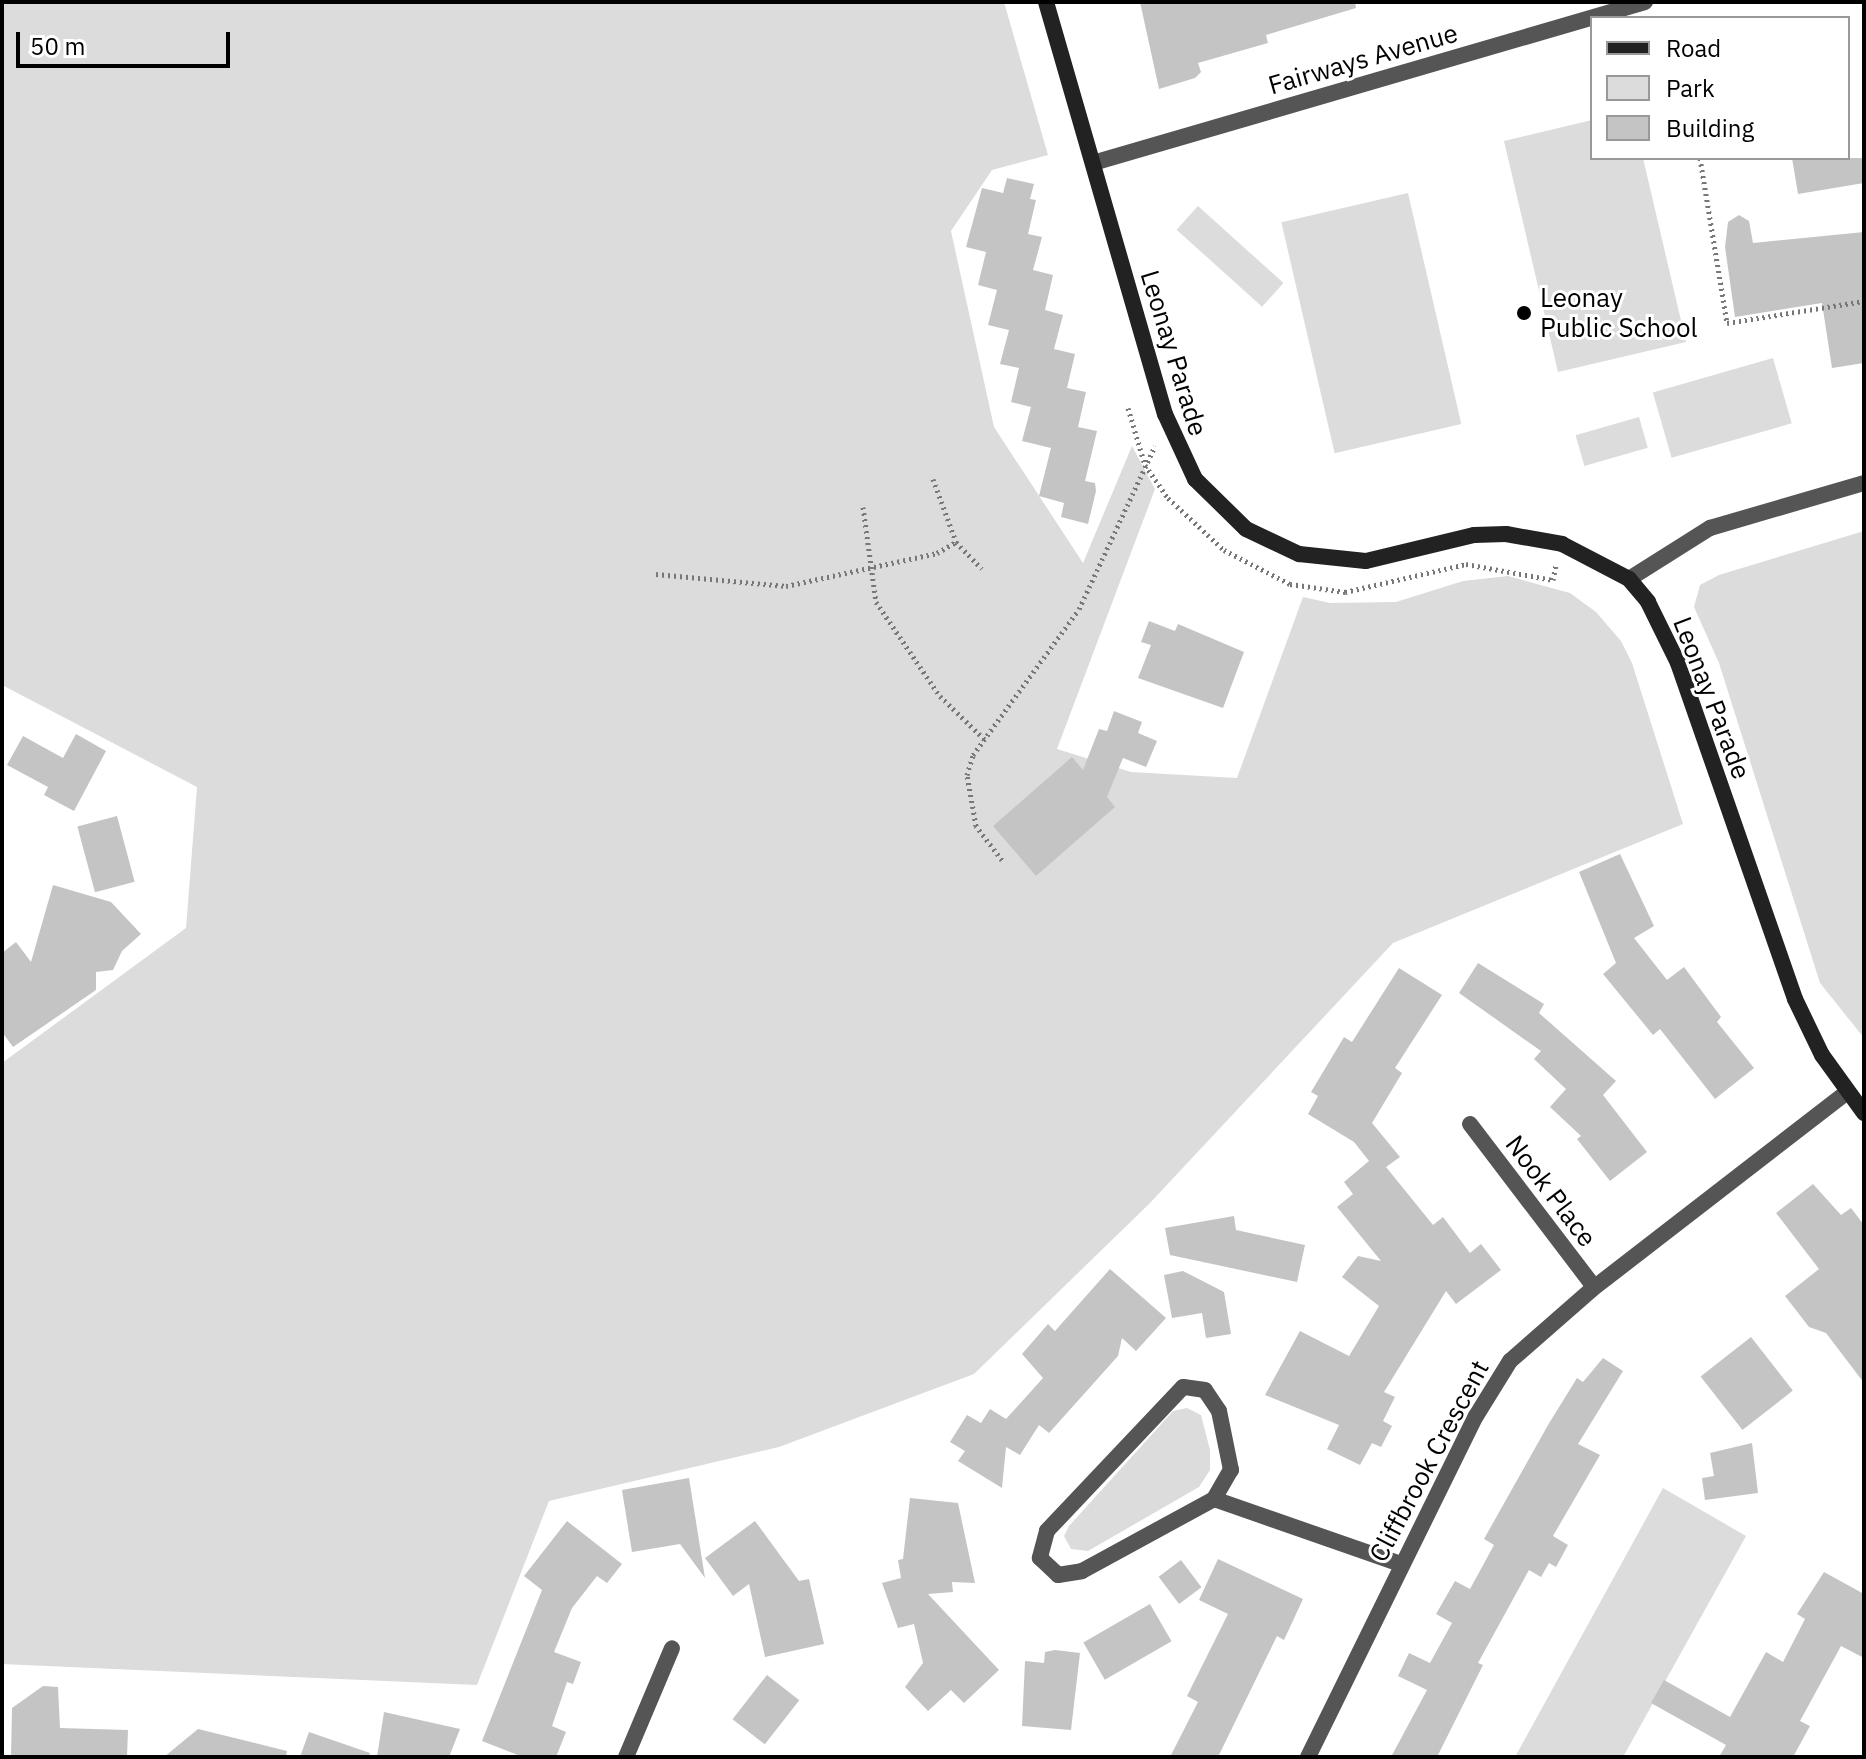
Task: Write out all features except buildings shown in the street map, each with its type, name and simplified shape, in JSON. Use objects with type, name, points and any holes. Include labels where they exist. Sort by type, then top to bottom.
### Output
[{"type":"street","name":"Leonay Parade","points":[[1046,2],[1169,425],[1195,479],[1220,508],[1287,550],[1324,559],[1366,561],[1474,535],[1506,534],[1562,544],[1629,579],[1648,602],[1678,663],[1779,960],[1808,1029],[1847,1092],[1864,1113]]},
{"type":"street","name":"Fairways Avenue","points":[[1597,16],[1645,2]]},
{"type":"street","name":"Fairways Avenue","points":[[1093,163],[1590,18]]},
{"type":"street","points":[[1629,579],[1710,528],[1864,483]]},
{"type":"street","name":"Cliffbrook Crescent","points":[[1308,1757],[1476,1416],[1510,1361],[1594,1287],[1847,1092]]},
{"type":"street","name":"Nook Place","points":[[1470,1124],[1594,1287]]},
{"type":"street","points":[[1214,1499],[1231,1470],[1219,1411],[1205,1390],[1183,1387],[1047,1531],[1040,1558],[1058,1575],[1082,1571],[1214,1499],[1401,1564]]},
{"type":"street","points":[[626,1757],[672,1648]]},
{"type":"path","points":[[1700,160],[1727,323],[1864,301]]},
{"type":"path","points":[[1002,860],[976,826],[967,775],[984,739],[1079,609],[1150,454],[1169,425]]},
{"type":"path","points":[[933,479],[956,542],[982,569]]},
{"type":"path","points":[[863,507],[869,569],[876,602],[940,696],[984,739]]},
{"type":"path","points":[[656,574],[786,586],[937,553],[956,542]]},
{"type":"green space","points":[[2,2],[1004,2],[1048,155],[992,170],[951,231],[994,427],[1083,563],[1132,446],[1155,489],[1057,749],[1131,772],[1237,778],[1303,597],[1330,603],[1396,602],[1463,581],[1508,576],[1570,593],[1596,612],[1621,641],[1632,663],[1683,824],[1393,943],[1150,1203],[974,1374],[779,1447],[549,1501],[477,1685],[2,1664],[2,1063],[186,928],[197,787],[2,685]]},
{"type":"green space","points":[[1590,120],[1590,160],[1643,160],[1686,342],[1558,372],[1504,141]]},
{"type":"green space","points":[[1408,193],[1461,424],[1335,453],[1281,222]]},
{"type":"green space","points":[[1198,206],[1283,283],[1262,307],[1177,230]]},
{"type":"green space","points":[[1773,358],[1792,423],[1672,458],[1653,392]]},
{"type":"green space","points":[[1639,417],[1648,448],[1584,466],[1576,435]]},
{"type":"green space","points":[[1864,531],[1864,1038],[1820,983],[1719,663],[1694,607],[1700,585],[1719,575]]},
{"type":"green space","points":[[1187,1408],[1201,1415],[1210,1450],[1210,1470],[1199,1487],[1088,1551],[1071,1549],[1064,1536],[1069,1526],[1173,1411]]},
{"type":"green space","points":[[1663,1488],[1746,1536],[1623,1757],[1515,1757]]},
{"type":"place","name":"Leonay Public School","points":[[1524,313]]}]
